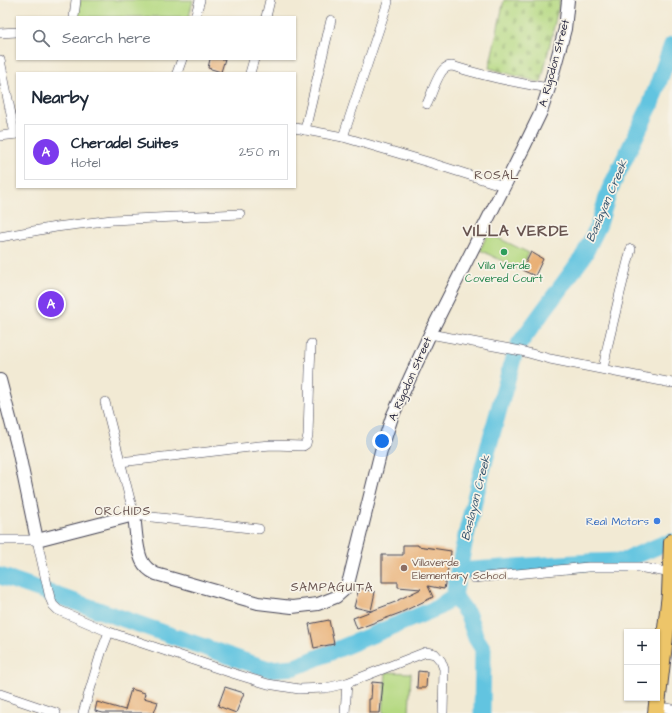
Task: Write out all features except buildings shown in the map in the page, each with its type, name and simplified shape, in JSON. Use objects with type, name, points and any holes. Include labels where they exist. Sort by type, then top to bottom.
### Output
[{"type":"highway","points":[[665,711],[672,548]]},
{"type":"highway","points":[[665,711],[672,658]]},
{"type":"street","points":[[74,16],[76,0]]},
{"type":"street","points":[[195,16],[200,0]]},
{"type":"street","points":[[266,16],[270,0]]},
{"type":"street","name":"A. Rigodon Street","points":[[134,515],[142,562],[149,570],[156,574],[258,603],[292,607],[318,604],[336,597],[344,590],[349,580],[381,451],[392,417],[430,334],[541,112],[565,29],[568,0]]},
{"type":"street","points":[[343,137],[388,2]]},
{"type":"street","points":[[305,130],[331,20]]},
{"type":"street","points":[[0,33],[16,32]]},
{"type":"street","points":[[0,60],[16,134],[0,136]]},
{"type":"street","points":[[177,72],[182,60]]},
{"type":"street","points":[[250,72],[254,60]]},
{"type":"street","points":[[427,104],[440,74],[448,66],[499,79],[549,88]]},
{"type":"street","points":[[296,128],[343,137],[504,186]]},
{"type":"street","points":[[0,237],[112,220],[240,214]]},
{"type":"street","points":[[603,369],[631,249]]},
{"type":"street","points":[[430,334],[521,351],[550,359],[672,383]]},
{"type":"street","points":[[120,462],[259,446],[303,446],[306,444],[308,435],[311,344]]},
{"type":"street","points":[[0,380],[18,449],[36,540],[50,598],[53,605],[58,610],[109,632],[232,673],[268,684],[299,689],[326,688],[347,683],[426,652],[435,654],[441,661],[444,669],[443,713]]},
{"type":"street","points":[[105,402],[134,515]]},
{"type":"street","points":[[0,540],[36,540],[134,515],[259,529]]},
{"type":"street","points":[[474,578],[588,567],[638,567],[671,572]]},
{"type":"street","points":[[83,713],[109,632]]},
{"type":"street","points":[[345,713],[347,683]]},
{"type":"street","points":[[0,694],[56,713]]},
{"type":"green space","points":[[80,0],[193,0],[189,16],[77,16]]},
{"type":"green space","points":[[504,0],[560,0],[541,83],[489,68]]},
{"type":"green space","name":"Villa Verde Covered Court","points":[[488,233],[529,253],[520,270],[480,250]]},
{"type":"green space","points":[[386,672],[411,673],[409,713],[383,713]]},
{"type":"waterway","name":"Baslayan Creek","points":[[519,344],[583,257],[599,224],[609,191],[650,106],[672,45]]},
{"type":"waterway","points":[[0,576],[269,669],[295,667],[437,608],[454,596],[473,505],[514,355]]},
{"type":"waterway","points":[[458,571],[623,561],[663,544],[672,542]]},
{"type":"waterway","name":"Baslayan Creek","points":[[454,596],[468,615],[476,638],[483,649],[482,713]]},
{"type":"place","name":"Villa Verde Covered Court","points":[[504,252]]},
{"type":"place","name":"Cheradel Suites","points":[[51,304]]},
{"type":"place","name":"Real Motors","points":[[657,521]]},
{"type":"place","name":"Villaverde Elementary School","points":[[404,568]]},
{"type":"district","name":"ROSAL","points":[[497,175]]},
{"type":"district","name":"VILLA VERDE","points":[[516,231]]},
{"type":"district","name":"ORCHIDS","points":[[123,511]]},
{"type":"district","name":"SAMPAGUITA","points":[[332,587]]}]
